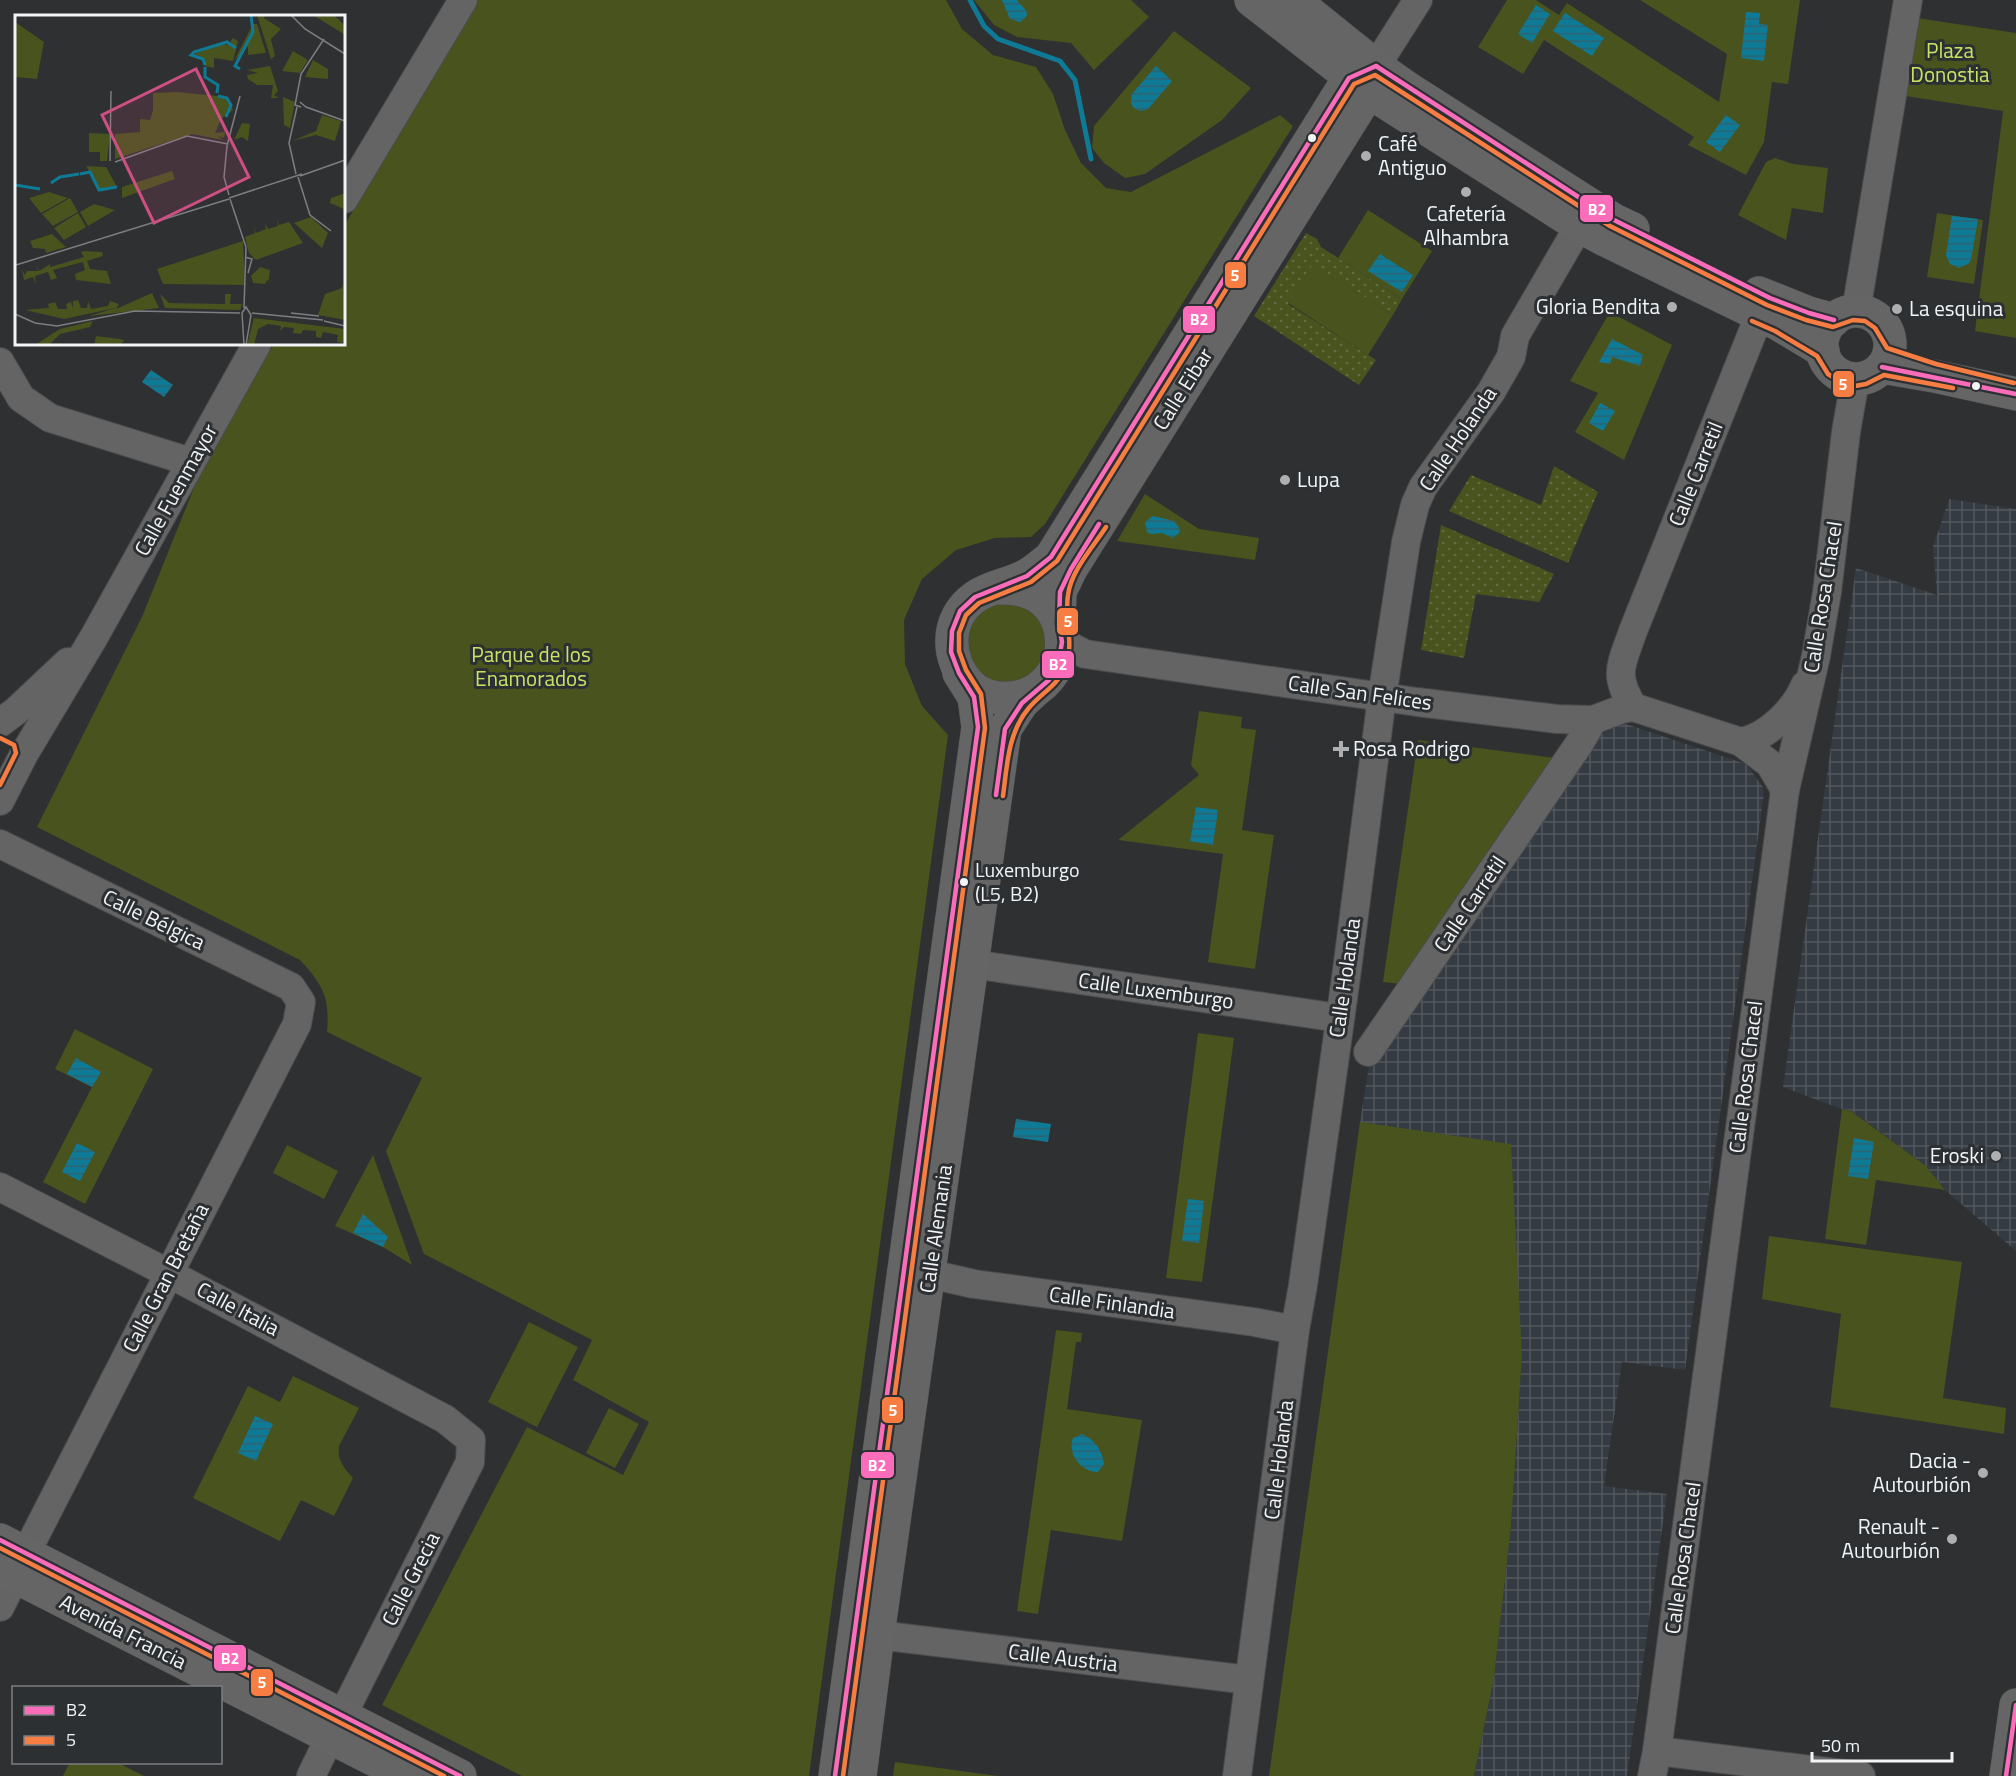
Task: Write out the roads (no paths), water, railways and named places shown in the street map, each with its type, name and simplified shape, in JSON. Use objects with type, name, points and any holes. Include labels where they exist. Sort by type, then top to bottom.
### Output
[{"type":"main road","points":[[1251,0],[1579,226],[1796,334],[1823,351]]},
{"type":"main road","points":[[1294,0],[1365,79],[1614,220],[1770,298],[1845,316],[1866,313],[1876,318],[1886,329],[1876,362]]},
{"type":"main road","name":"Calle Eibar","points":[[997,588],[1027,576],[1051,557],[1365,79]]},
{"type":"main road","name":"Calle Eibar","points":[[1066,646],[1060,592],[1071,569],[1365,79]]},
{"type":"main road","points":[[1845,316],[1824,333],[1823,351],[1826,362],[1833,371],[1844,377],[1876,362],[1930,355],[2016,376]]},
{"type":"main road","points":[[1876,362],[2016,394]]},
{"type":"main road","points":[[997,588],[1020,588],[1040,598],[1054,613],[1066,646],[1048,680],[1035,691],[1013,699],[984,694],[972,688],[959,673],[951,652],[952,631],[960,611],[975,597],[997,588]]},
{"type":"main road","name":"Calle Alemania","points":[[835,1776],[978,727],[974,697],[959,673]]},
{"type":"main road","name":"Calle Alemania","points":[[860,1776],[1005,729],[1022,703],[1035,691]]},
{"type":"main road","name":"Avenida Francia","points":[[10,1560],[336,1726],[460,1776]]},
{"type":"main road","points":[[2006,1776],[2016,1705]]},
{"type":"main road","name":"Avenida Francia","points":[[336,1726],[406,1776]]},
{"type":"street","points":[[345,197],[463,0]]},
{"type":"street","name":"Calle Eibar","points":[[1365,79],[1419,0]]},
{"type":"street","points":[[1845,316],[1908,0]]},
{"type":"street","name":"Calle Holanda","points":[[1237,1776],[1295,1330],[1382,697],[1406,542],[1415,505],[1423,487],[1491,392],[1511,357],[1515,336],[1579,226]]},
{"type":"street","name":"Calle Carretil","points":[[1634,707],[1622,688],[1620,674],[1633,631],[1759,316]]},
{"type":"street","name":"Calle Fuenmayor","points":[[0,801],[24,754],[94,637],[256,345]]},
{"type":"street","points":[[0,362],[21,398],[50,418],[191,462]]},
{"type":"street","name":"Calle Rosa Chacel","points":[[1654,1764],[1785,790],[1816,656],[1827,592],[1846,432],[1876,362]]},
{"type":"street","name":"Calle Fuenmayor","points":[[0,723],[16,711],[94,637]]},
{"type":"street","name":"Calle San Felices","points":[[1066,646],[1382,697],[1557,719],[1593,720],[1634,707]]},
{"type":"street","points":[[1741,742],[1754,739],[1771,729],[1787,711],[1802,691],[1816,656]]},
{"type":"street","points":[[1634,707],[1741,742],[1770,764],[1785,790]]},
{"type":"street","name":"Calle Carretil","points":[[1368,1052],[1579,744],[1593,720]]},
{"type":"street","points":[[0,730],[21,740],[24,754]]},
{"type":"street","name":"Calle Bélgica","points":[[0,844],[291,987],[301,1002]]},
{"type":"street","name":"Calle Luxemburgo","points":[[972,964],[1339,1018]]},
{"type":"street","name":"Calle Gran Bretaña","points":[[0,1607],[10,1560],[168,1273],[297,1024],[301,1002]]},
{"type":"street","name":"Calle Italia","points":[[0,1187],[445,1419],[471,1440]]},
{"type":"street","name":"Calle Finlandia","points":[[930,1274],[974,1284],[1254,1322],[1295,1330]]},
{"type":"street","name":"Calle Grecia","points":[[311,1776],[470,1462],[471,1440]]},
{"type":"street","name":"Calle Austria","points":[[878,1635],[1249,1680]]},
{"type":"street","points":[[1654,1764],[1861,1776]]},
{"type":"water","points":[[1002,0],[1017,0],[1026,11],[1027,16],[1020,22],[1010,19]]},
{"type":"water","points":[[1536,5],[1550,14],[1532,43],[1518,34]]},
{"type":"water","points":[[1746,12],[1760,13],[1759,24],[1768,25],[1764,61],[1741,58]]},
{"type":"water","points":[[1565,13],[1604,38],[1592,56],[1553,31]]},
{"type":"water","points":[[1156,66],[1172,81],[1148,109],[1140,111],[1132,106],[1132,94]]},
{"type":"water","points":[[1726,115],[1740,125],[1720,152],[1706,142]]},
{"type":"water","points":[[1952,216],[1978,219],[1971,260],[1959,268],[1950,264],[1946,255]]},
{"type":"water","points":[[1380,254],[1413,275],[1402,292],[1368,271]]},
{"type":"water","points":[[1612,339],[1643,355],[1640,366],[1612,357],[1610,364],[1599,362]]},
{"type":"water","points":[[151,370],[173,385],[164,397],[142,382]]},
{"type":"water","points":[[1600,403],[1615,411],[1603,431],[1589,423]]},
{"type":"water","points":[[1153,516],[1174,521],[1180,529],[1179,533],[1173,538],[1162,533],[1147,532],[1145,522]]},
{"type":"water","points":[[1196,807],[1218,810],[1213,845],[1190,841]]},
{"type":"water","points":[[76,1058],[101,1072],[92,1087],[67,1074]]},
{"type":"water","points":[[1016,1119],[1051,1124],[1048,1142],[1013,1137]]},
{"type":"water","points":[[1854,1138],[1874,1142],[1868,1179],[1848,1176]]},
{"type":"water","points":[[77,1143],[95,1152],[80,1181],[62,1172]]},
{"type":"water","points":[[1188,1199],[1204,1201],[1199,1243],[1182,1241]]},
{"type":"water","points":[[363,1214],[388,1237],[383,1247],[353,1233]]},
{"type":"water","points":[[255,1416],[273,1424],[256,1461],[238,1453]]},
{"type":"water","points":[[1082,1434],[1094,1442],[1102,1454],[1104,1464],[1098,1472],[1086,1469],[1074,1456],[1073,1438]]},
{"type":"waterway","points":[[970,0],[984,26],[998,39],[1060,61],[1075,80],[1091,159]]},
{"type":"place","name":"Café Antiguo","points":[[1366,156]]},
{"type":"place","name":"Cafetería Alhambra","points":[[1466,192]]},
{"type":"place","name":"Gloria Bendita","points":[[1672,307]]},
{"type":"place","name":"La esquina","points":[[1897,309]]},
{"type":"place","name":"Lupa","points":[[1285,480]]},
{"type":"place","name":"Rosa Rodrigo","points":[[1341,749]]},
{"type":"place","name":"Luxemburgo (L5, B2)","points":[[964,882]]},
{"type":"place","name":"Eroski","points":[[1996,1156]]},
{"type":"place","name":"Dacia - Autourbión","points":[[1983,1473]]},
{"type":"place","name":"Renault - Autourbión","points":[[1952,1539]]},
{"type":"park label","name":"Plaza Donostia","points":[[1950,63]]},
{"type":"park label","name":"Parque de los Enamorados","points":[[531,667]]}]
